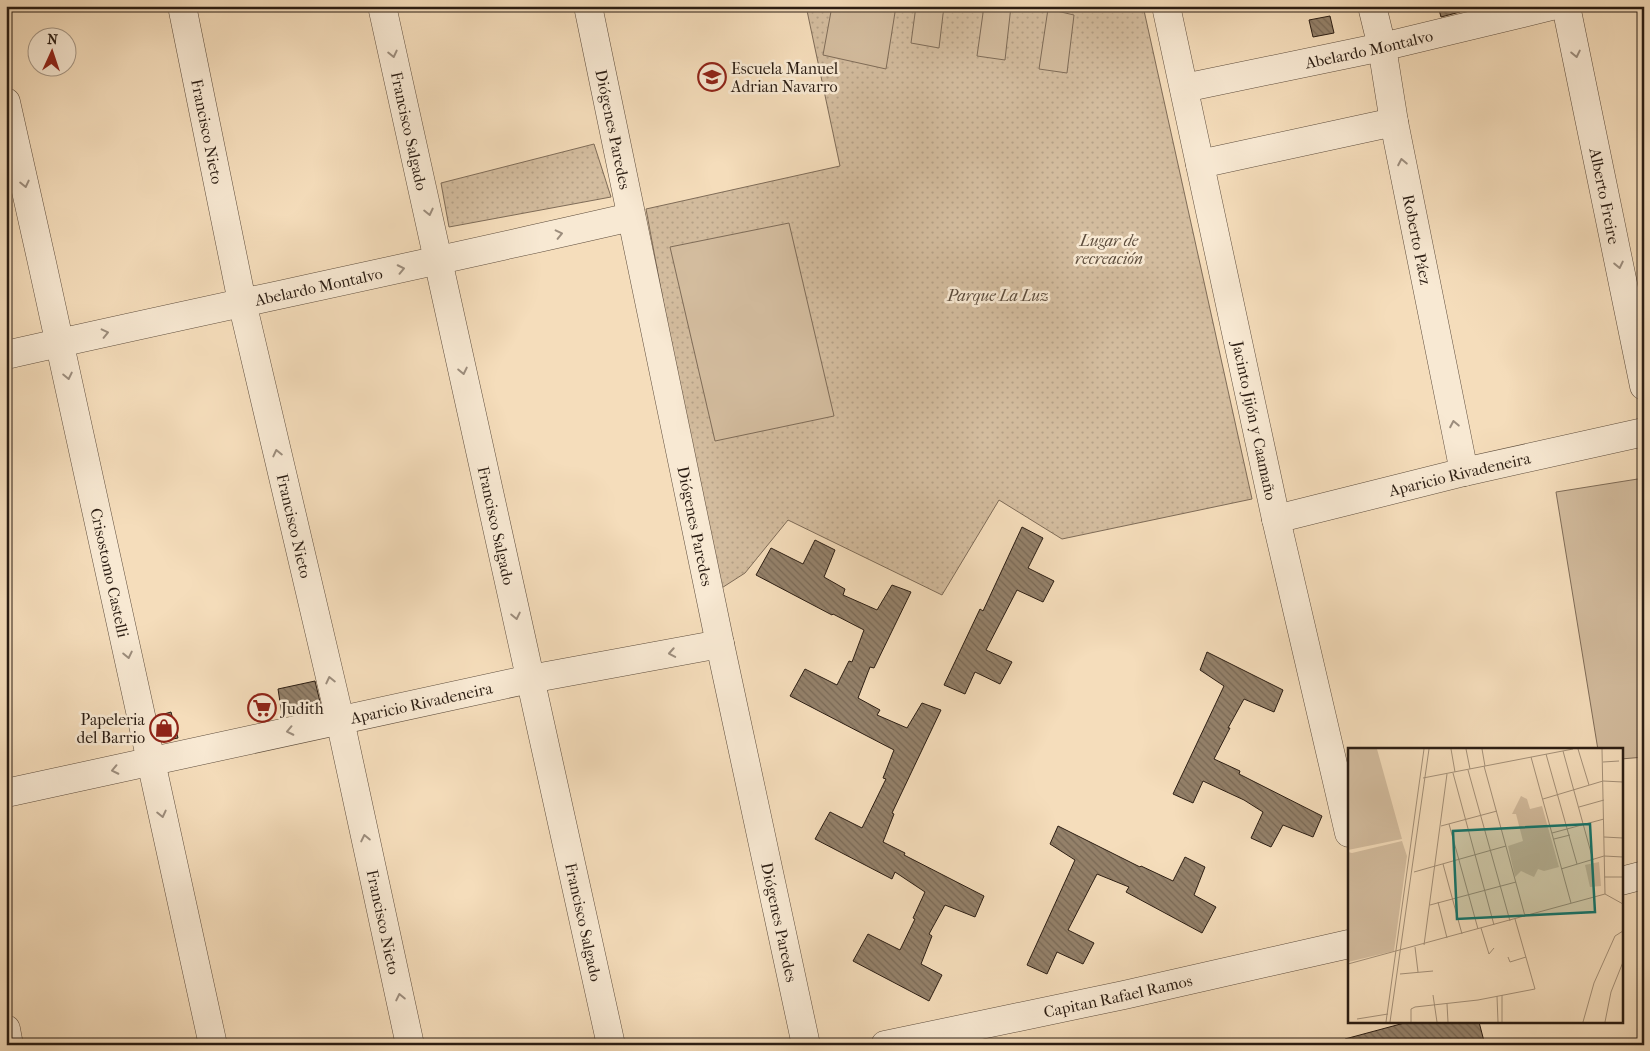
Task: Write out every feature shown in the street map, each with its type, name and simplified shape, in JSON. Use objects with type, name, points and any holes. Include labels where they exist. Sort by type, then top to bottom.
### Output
[{"type":"street","name":"Francisco Nieto","points":[[182,6],[242,302],[340,720],[410,1045]]},
{"type":"street","name":"Francisco Salgado","points":[[382,6],[440,261],[611,1045]]},
{"type":"street","name":"Diógenes Paredes","points":[[588,6],[720,644],[806,1045]]},
{"type":"street","name":"Jacinto Jijón y Caamaño","points":[[1166,6],[1276,519],[1348,829]]},
{"type":"street","name":"Roberto Páez","points":[[1372,6],[1382,47],[1394,122],[1464,472]]},
{"type":"street","name":"Abelardo Montalvo","points":[[1184,88],[1382,47],[1552,6]]},
{"type":"street","name":"Alberto Freire","points":[[1566,6],[1644,386]]},
{"type":"street","name":"Crisostomo Castelli","points":[[6,102],[61,343],[214,1045]]},
{"type":"street","points":[[1200,164],[1394,122]]},
{"type":"street","name":"Abelardo Montalvo","points":[[6,355],[631,218]]},
{"type":"street","name":"Aparicio Rivadeneira","points":[[1276,519],[1464,472],[1644,432]]},
{"type":"street","name":"Aparicio Rivadeneira","points":[[6,793],[530,679],[720,644]]},
{"type":"street","points":[[1622,881],[1644,875]]},
{"type":"street","name":"Capitan Rafael Ramos","points":[[885,1045],[1124,995],[1348,944]]},
{"type":"street","points":[[6,1029],[9,1045]]},
{"type":"green space","name":"Parque La Luz","points":[[806,6],[1143,6],[1252,499],[1062,539],[999,500],[942,595],[788,520],[745,573],[717,591],[646,209],[840,166]]},
{"type":"green space","points":[[832,6],[896,6],[886,69],[823,55]]},
{"type":"green space","points":[[916,6],[944,6],[939,48],[911,43]]},
{"type":"green space","points":[[984,6],[1011,6],[1005,60],[977,56]]},
{"type":"green space","points":[[1048,9],[1074,15],[1067,73],[1039,69]]},
{"type":"green space","points":[[594,144],[611,197],[449,227],[441,183]]},
{"type":"green space","points":[[789,223],[834,416],[715,441],[670,247]]},
{"type":"green space","points":[[1644,478],[1644,757],[1622,759],[1622,748],[1598,748],[1556,492]]},
{"type":"building","points":[[1438,6],[1458,6],[1460,12],[1441,17]]},
{"type":"building","points":[[1330,16],[1334,33],[1313,37],[1309,20]]},
{"type":"building","points":[[1022,527],[1043,538],[1028,568],[1054,581],[1043,602],[1017,590],[986,650],[1012,662],[1000,684],[975,672],[965,694],[944,685],[980,609],[983,611]]},
{"type":"building","points":[[815,540],[835,550],[824,577],[845,589],[843,595],[877,610],[892,585],[911,592],[874,668],[870,667],[858,698],[880,710],[877,715],[907,728],[922,703],[941,710],[892,813],[894,814],[883,842],[905,853],[904,855],[984,896],[975,917],[945,905],[929,934],[932,936],[921,964],[942,975],[929,1001],[853,961],[868,934],[900,950],[915,919],[913,918],[925,892],[895,872],[892,879],[815,839],[830,812],[862,828],[886,779],[883,778],[894,750],[790,696],[805,669],[837,685],[849,661],[852,662],[864,630],[756,575],[771,548],[803,564]]},
{"type":"building","points":[[1207,652],[1283,690],[1274,712],[1244,699],[1214,759],[1240,771],[1239,774],[1322,816],[1313,837],[1283,825],[1271,847],[1251,838],[1263,812],[1244,800],[1203,781],[1193,803],[1173,794],[1224,686],[1200,670]]},
{"type":"building","points":[[315,681],[321,706],[282,715],[278,689]]},
{"type":"building","name":"Papeleria del Barrio","points":[[171,712],[178,738],[163,741],[157,716]]},
{"type":"building","points":[[1058,826],[1140,867],[1173,881],[1185,857],[1205,867],[1194,895],[1216,907],[1202,933],[1126,892],[1129,887],[1097,874],[1068,930],[1094,943],[1083,964],[1057,952],[1047,974],[1027,965],[1075,860],[1050,844]]},
{"type":"building","points":[[1401,1024],[1480,1024],[1485,1045],[1346,1045],[1345,1039]]},
{"type":"place","name":"Escuela Manuel Adrian Navarro","points":[[712,77]]},
{"type":"place","name":"Judith","points":[[262,708]]},
{"type":"place","name":"Papeleria del Barrio","points":[[164,728]]},
{"type":"park label","name":"Lugar de recreación","points":[[1109,249]]}]
